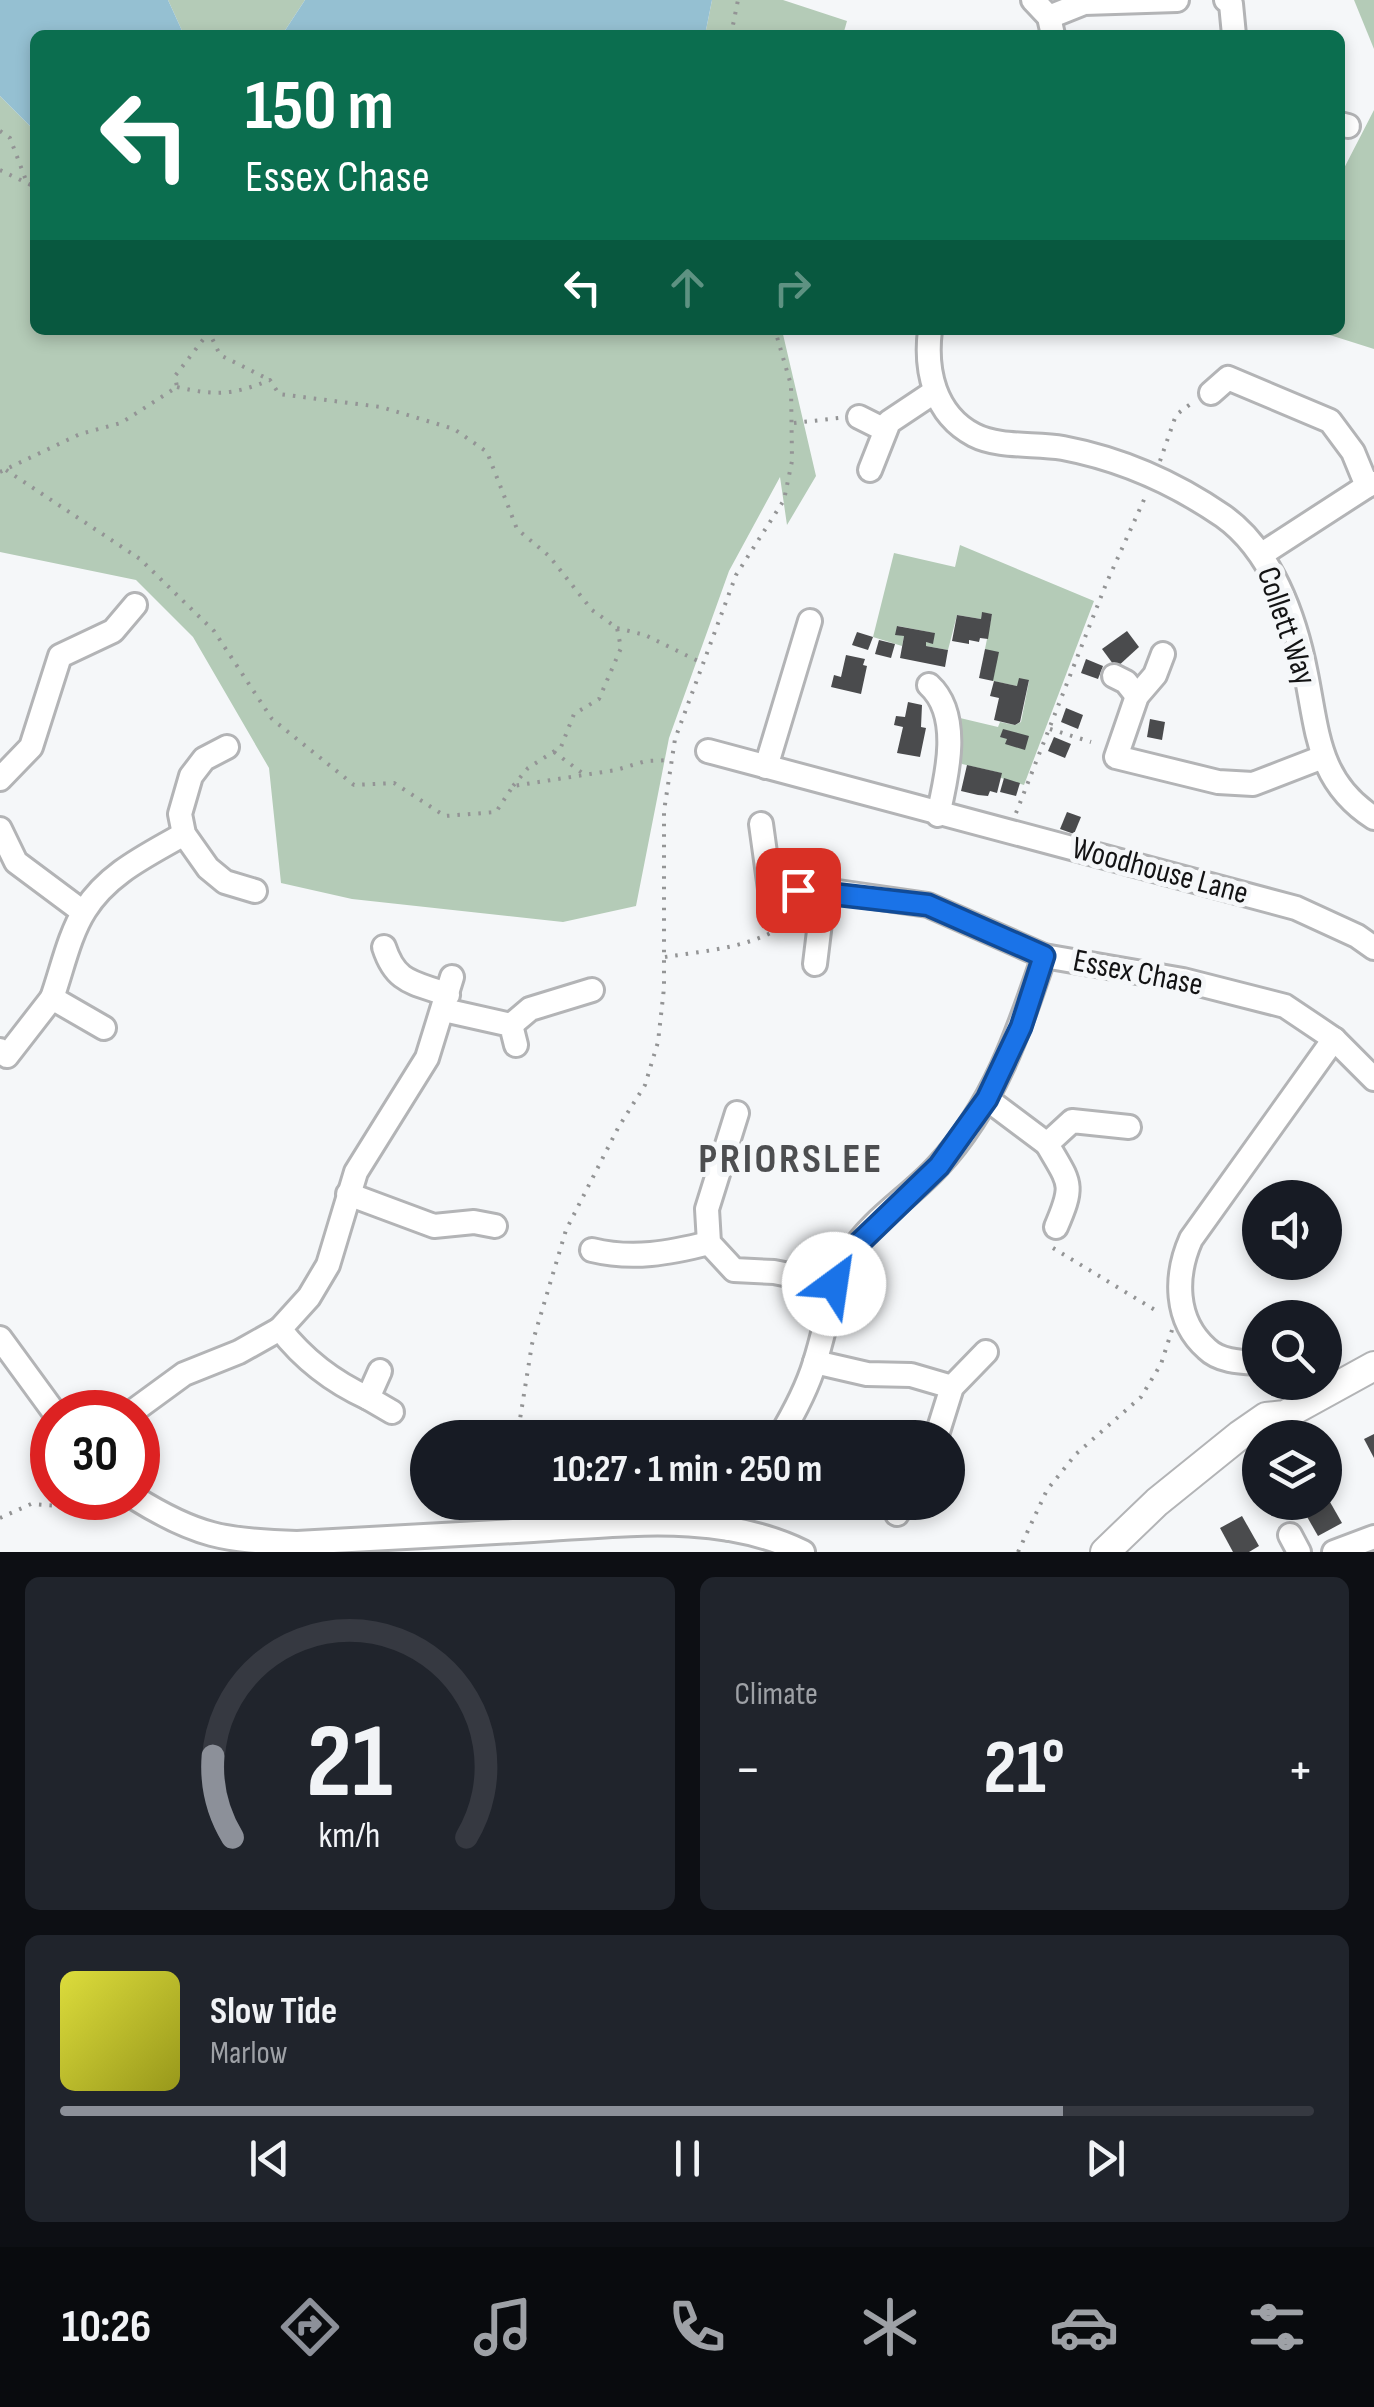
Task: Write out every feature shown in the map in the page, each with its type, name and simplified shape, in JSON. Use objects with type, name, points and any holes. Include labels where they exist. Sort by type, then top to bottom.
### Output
[{"type":"main road","points":[[1287,1420],[1374,1366]]},
{"type":"main road","points":[[1105,1552],[1157,1502],[1242,1434]]},
{"type":"main road","points":[[1131,1552],[1242,1457]]},
{"type":"street","points":[[1045,17],[1084,3],[1177,0]]},
{"type":"street","points":[[1226,0],[1231,4],[1234,30]]},
{"type":"street","points":[[870,470],[889,422],[934,392],[927,361],[930,335]]},
{"type":"street","points":[[1211,393],[1228,378],[1330,421],[1371,484],[1262,554]]},
{"type":"street","name":"Collett Way","points":[[934,392],[951,415],[974,435],[1063,448],[1155,475],[1231,522],[1262,554],[1286,607],[1305,669],[1323,758],[1336,784],[1355,806],[1374,818]]},
{"type":"street","points":[[858,417],[885,430]]},
{"type":"street","points":[[0,778],[31,747],[60,656],[112,631],[135,605]]},
{"type":"street","points":[[766,766],[810,622]]},
{"type":"street","points":[[1162,654],[1155,674],[1102,749],[1218,782],[1253,784],[1323,758]]},
{"type":"street","points":[[1114,676],[1126,682],[1133,705]]},
{"type":"street","points":[[938,815],[948,772],[942,690]]},
{"type":"street","points":[[227,747],[204,758],[191,776],[180,814],[184,834],[216,876],[255,892]]},
{"type":"street","name":"Woodhouse Lane","points":[[708,751],[1296,908],[1374,948]]},
{"type":"street","name":"Essex Chase","points":[[761,824],[770,889],[824,890],[928,905],[1044,956],[1182,980],[1285,1006],[1334,1038],[1374,1079]]},
{"type":"street","points":[[0,830],[16,862],[83,912]]},
{"type":"street","points":[[2,1059],[52,998],[83,912],[101,888],[122,870],[184,834]]},
{"type":"street","points":[[814,964],[824,890]]},
{"type":"street","points":[[384,946],[392,969],[399,976],[448,994],[514,1035],[530,1009],[592,990]]},
{"type":"street","points":[[790,1420],[815,1362],[834,1284],[854,1248],[939,1166],[987,1099],[1021,1027],[1044,956]]},
{"type":"street","points":[[160,1392],[184,1374],[239,1352],[280,1329],[310,1296],[328,1265],[363,1156],[428,1058],[448,994]]},
{"type":"street","points":[[52,998],[104,1028]]},
{"type":"street","points":[[1242,1362],[1208,1351],[1182,1307],[1181,1261],[1191,1238],[1334,1038]]},
{"type":"street","points":[[987,1099],[1047,1144],[1059,1166],[1069,1188],[1051,1236]]},
{"type":"street","points":[[737,1113],[707,1209],[709,1243],[734,1270],[774,1272],[834,1284]]},
{"type":"street","points":[[1047,1144],[1063,1126],[1083,1120],[1129,1127]]},
{"type":"street","points":[[348,1194],[434,1226],[474,1222],[495,1226]]},
{"type":"street","points":[[592,1250],[662,1254],[709,1243]]},
{"type":"street","points":[[280,1329],[320,1370],[392,1412]]},
{"type":"street","points":[[0,1338],[38,1390]]},
{"type":"street","points":[[942,1420],[952,1387],[986,1352]]},
{"type":"street","points":[[815,1362],[868,1374],[911,1375],[952,1387]]},
{"type":"street","points":[[368,1398],[380,1371]]},
{"type":"street","points":[[160,1513],[184,1527],[238,1541],[607,1536],[666,1522],[780,1540],[803,1552]]},
{"type":"street","points":[[729,1529],[730,1520]]},
{"type":"street","points":[[1334,1552],[1374,1537]]},
{"type":"path","points":[[732,30],[738,0]]},
{"type":"path","points":[[0,131],[10,138],[27,183]]},
{"type":"path","points":[[0,170],[30,184]]},
{"type":"path","points":[[176,387],[175,376],[205,335]]},
{"type":"path","points":[[210,335],[220,355],[270,380],[280,394],[347,400],[454,429],[487,452],[518,529],[549,556],[592,610],[617,628],[645,635],[702,662]]},
{"type":"path","points":[[520,1420],[532,1344],[566,1230],[618,1128],[645,1086],[658,1042],[665,956],[664,830],[675,739],[736,575],[784,500],[792,461],[791,385],[777,335]]},
{"type":"path","points":[[3,471],[80,434],[121,423],[176,387],[209,394],[239,393],[270,380]]},
{"type":"path","points":[[1008,830],[1106,584],[1155,475],[1176,415],[1189,403],[1211,393]]},
{"type":"path","points":[[793,423],[858,417]]},
{"type":"path","points":[[3,471],[140,559],[214,631],[272,719],[354,785],[394,783],[445,816],[496,812],[528,768],[562,747],[574,714],[598,700],[621,648],[617,628]]},
{"type":"path","points":[[1050,729],[1102,749]]},
{"type":"path","points":[[554,752],[584,775]]},
{"type":"path","points":[[513,786],[646,761],[672,760]]},
{"type":"path","points":[[665,956],[739,947],[792,920],[824,890]]},
{"type":"path","points":[[1051,1236],[1155,1310],[1182,1307]]},
{"type":"path","points":[[1018,1552],[1047,1490],[1076,1454],[1140,1397],[1161,1364],[1167,1338],[1182,1307]]},
{"type":"path","points":[[0,1518],[30,1504]]},
{"type":"green space","points":[[168,0],[305,0],[285,30],[182,30]]},
{"type":"green space","points":[[712,0],[783,0],[847,21],[844,30],[706,30]]},
{"type":"green space","points":[[1354,0],[1374,0],[1374,49]]},
{"type":"green space","points":[[0,96],[30,126],[30,335],[783,335],[816,476],[787,525],[780,477],[729,571],[669,738],[636,906],[563,922],[352,899],[281,883],[269,768],[193,637],[136,580],[0,552]]},
{"type":"green space","points":[[1374,110],[1374,349],[1330,335],[1345,335],[1345,166]]},
{"type":"green space","points":[[960,545],[1094,601],[1024,785],[1001,778],[1001,773],[962,764],[960,718],[998,727],[1000,722],[1021,722],[1029,681],[1017,686],[993,681],[985,649],[992,614],[982,613],[981,619],[957,615],[948,650],[926,646],[926,642],[933,643],[934,633],[898,626],[896,634],[904,636],[902,646],[873,637],[894,553],[955,567]]},
{"type":"water","points":[[0,0],[168,0],[182,30],[30,30],[30,126],[0,96]]},
{"type":"water","points":[[305,0],[712,0],[706,30],[285,30]]},
{"type":"building","points":[[982,612],[992,614],[988,639],[969,640],[969,644],[952,641],[957,615],[981,619]]},
{"type":"building","points":[[897,626],[935,633],[933,644],[926,642],[926,646],[948,650],[945,667],[900,658],[904,636],[895,635]]},
{"type":"building","points":[[1127,631],[1139,647],[1116,668],[1102,649]]},
{"type":"building","points":[[857,632],[873,637],[868,650],[852,645]]},
{"type":"building","points":[[879,640],[895,644],[891,658],[875,654]]},
{"type":"building","points":[[985,649],[999,652],[993,681],[979,678]]},
{"type":"building","points":[[846,655],[865,659],[861,694],[831,687],[834,675],[841,677]]},
{"type":"building","points":[[1086,659],[1103,666],[1098,679],[1081,673]]},
{"type":"building","points":[[1019,678],[1029,680],[1020,722],[1015,725],[994,720],[999,698],[990,696],[994,681],[1017,686]]},
{"type":"building","points":[[908,702],[922,705],[921,727],[926,728],[920,757],[897,753],[903,727],[894,725],[896,716],[905,717]]},
{"type":"building","points":[[1066,708],[1083,715],[1078,729],[1061,722]]},
{"type":"building","points":[[1150,719],[1165,722],[1162,740],[1147,737]]},
{"type":"building","points":[[1003,729],[1029,736],[1025,750],[1005,744],[1007,739],[1000,737]]},
{"type":"building","points":[[1054,737],[1071,744],[1065,758],[1048,751]]},
{"type":"building","points":[[967,765],[1002,773],[997,793],[990,791],[988,796],[961,791]]},
{"type":"building","points":[[1004,778],[1020,783],[1016,796],[1000,792]]},
{"type":"building","points":[[1067,812],[1081,817],[1074,834],[1060,829]]},
{"type":"building","points":[[1374,1434],[1374,1458],[1364,1439]]},
{"type":"building","points":[[1242,1516],[1259,1546],[1249,1552],[1233,1552],[1220,1528]]},
{"type":"building","points":[[1309,1520],[1340,1520],[1342,1523],[1318,1536]]},
{"type":"district","name":"PRIORSLEE","points":[[791,1159]]},
{"type":"route","points":[[798,890],[928,905],[1044,956],[1021,1027],[987,1099],[939,1166],[854,1248],[834,1284]]}]
